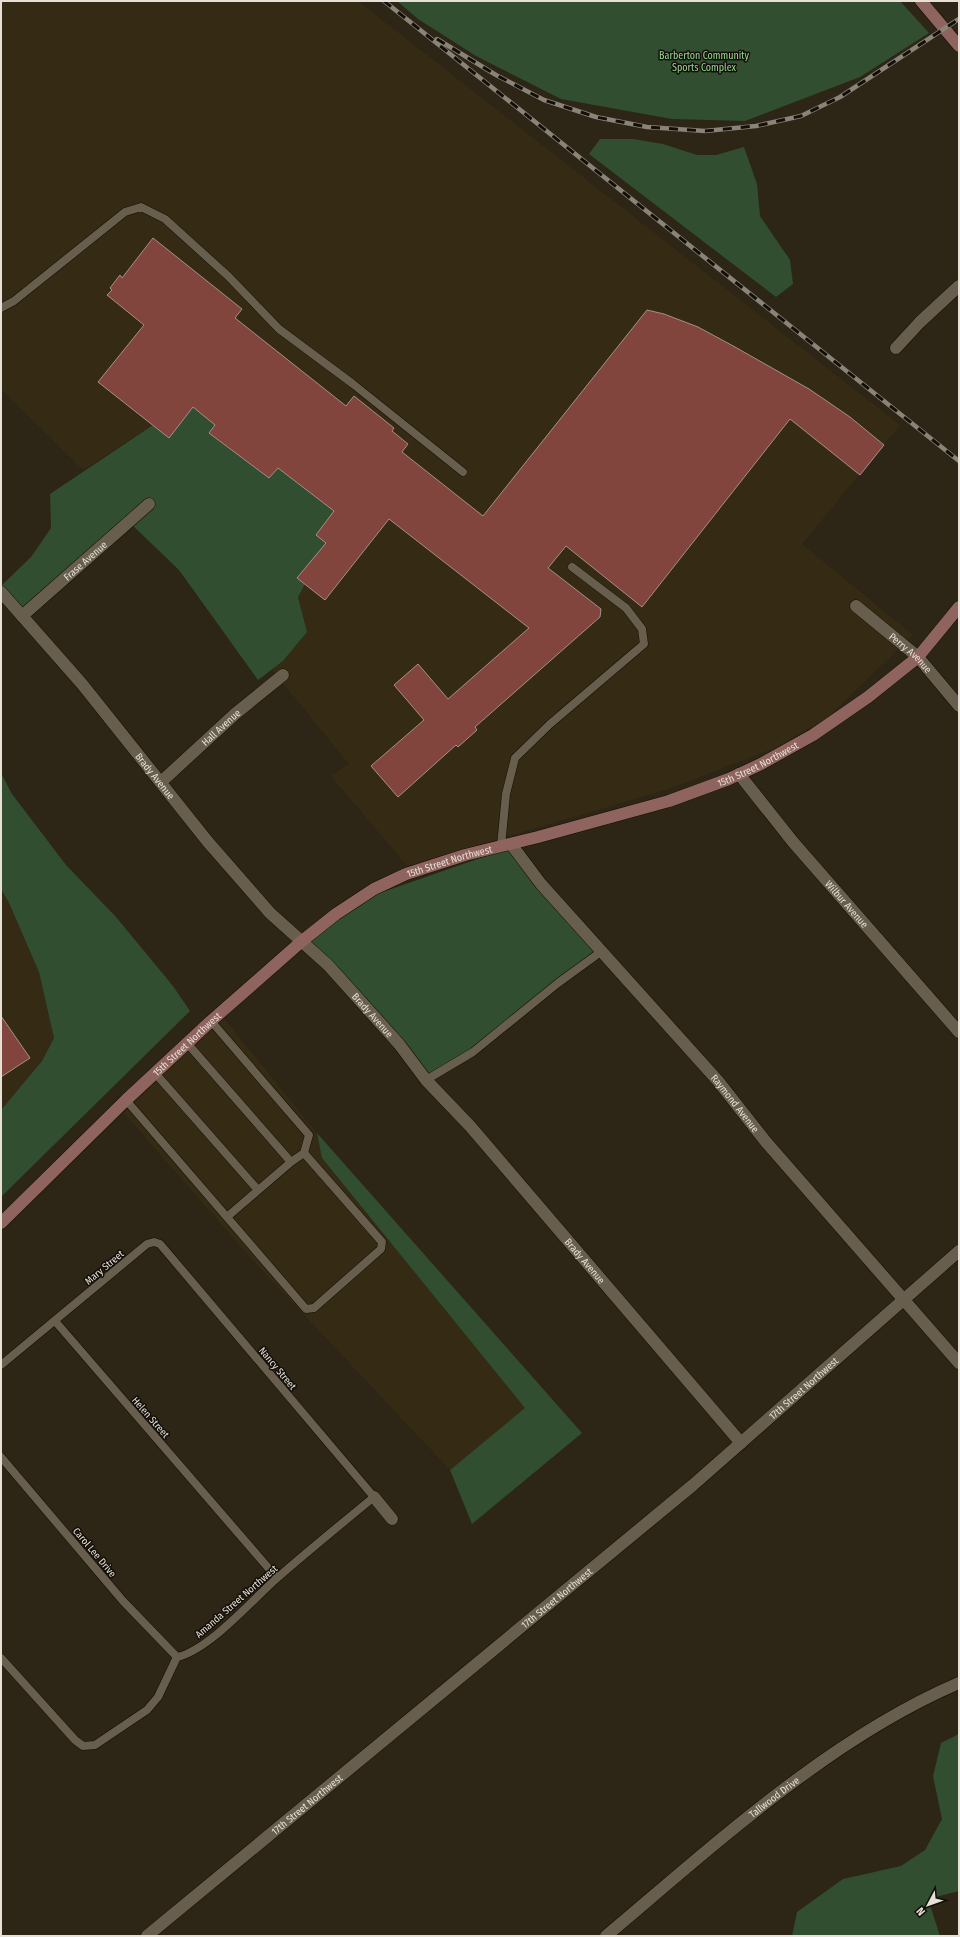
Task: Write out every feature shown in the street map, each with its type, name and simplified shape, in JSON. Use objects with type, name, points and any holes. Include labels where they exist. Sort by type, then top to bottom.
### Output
[{"type":"street","points":[[921,1],[959,46]]},
{"type":"street","points":[[896,348],[920,322],[959,286]]},
{"type":"street","name":"Frase Avenue","points":[[22,616],[149,504]]},
{"type":"street","name":"Brady Avenue","points":[[1,592],[82,684],[208,842],[270,912],[328,965],[426,1080],[485,1143],[741,1443]]},
{"type":"street","name":"Perry Avenue","points":[[856,606],[918,657],[959,706]]},
{"type":"street","name":"15th Street Northwest","points":[[1,1223],[126,1100],[187,1043],[302,941],[336,914],[380,886],[414,872],[464,855],[669,801],[739,774],[813,735],[868,697],[918,657],[959,607]]},
{"type":"street","name":"Hall Avenue","points":[[161,782],[235,714],[283,675]]},
{"type":"street","name":"Wilbur Avenue","points":[[739,774],[788,837],[959,1032]]},
{"type":"street","name":"Raymond Avenue","points":[[506,845],[718,1081],[766,1142],[959,1363]]},
{"type":"street","name":"17th Street Northwest","points":[[147,1936],[687,1490],[959,1251]]},
{"type":"street","points":[[374,1497],[392,1519]]},
{"type":"street","name":"Tallwood Drive","points":[[606,1936],[755,1813],[826,1760],[894,1716],[959,1683]]},
{"type":"lane","points":[[1,308],[14,301],[125,212],[141,207],[164,219],[228,276],[279,329],[353,384],[463,472]]},
{"type":"lane","points":[[506,845],[506,794],[515,758],[550,724],[644,644],[642,629],[626,608],[572,568]]},
{"type":"lane","points":[[426,1080],[473,1052],[558,983],[602,951]]},
{"type":"lane","points":[[211,1021],[309,1134],[304,1153],[291,1162],[227,1217]]},
{"type":"lane","points":[[187,1043],[291,1162]]},
{"type":"lane","points":[[155,1073],[258,1190]]},
{"type":"lane","points":[[126,1100],[306,1309],[314,1308],[381,1249],[382,1242],[304,1153]]},
{"type":"lane","name":"Mary Street","points":[[55,1321],[147,1244],[154,1242],[160,1244],[167,1252]]},
{"type":"lane","name":"Nancy Street","points":[[167,1252],[374,1497]]},
{"type":"lane","points":[[1,1364],[55,1321]]},
{"type":"lane","name":"Helen Street","points":[[55,1321],[277,1578]]},
{"type":"lane","name":"Carol Lee Drive","points":[[1,1457],[123,1601],[177,1657]]},
{"type":"lane","name":"Amanda Street Northwest","points":[[177,1657],[187,1655],[212,1638],[277,1578],[374,1497]]},
{"type":"lane","points":[[1,1658],[74,1740],[83,1746],[95,1745],[147,1710],[158,1697],[177,1657]]},
{"type":"shaded area","points":[[1,1],[358,1],[900,425],[802,544],[913,635],[828,717],[775,748],[666,790],[407,866],[331,776],[349,764],[272,670],[283,661],[307,632],[298,597],[297,578],[277,468],[269,478],[209,433],[217,421],[194,408],[169,438],[153,425],[83,470],[1,389]]},
{"type":"shaded area","points":[[1,889],[9,903],[39,972],[54,1038],[42,1061],[1,1110]]},
{"type":"shaded area","points":[[223,1017],[317,1133],[322,1158],[526,1408],[450,1470],[256,1264],[124,1113]]},
{"type":"green space","name":"Barberton Community Sports Complex","points":[[397,1],[900,1],[929,33],[860,77],[745,121],[672,119],[561,99],[476,56],[418,19]]},
{"type":"green space","points":[[600,139],[633,139],[663,144],[697,155],[716,155],[744,147],[757,184],[760,216],[790,260],[793,284],[776,297],[589,154]]},
{"type":"green space","points":[[193,407],[217,421],[209,433],[269,478],[278,468],[334,511],[326,543],[297,578],[305,584],[298,597],[307,632],[283,661],[258,680],[179,570],[129,522],[22,616],[1,592],[1,586],[31,557],[51,528],[50,494],[153,425],[169,437]]},
{"type":"green space","points":[[1,773],[12,794],[66,865],[116,917],[173,986],[190,1011],[1,1197],[1,1110],[42,1061],[54,1038],[39,972],[9,903],[1,889]]},
{"type":"green space","points":[[509,848],[594,951],[472,1048],[426,1076],[310,941],[340,917],[377,894]]},
{"type":"green space","points":[[317,1133],[582,1433],[472,1524],[450,1470],[525,1408],[322,1158]]},
{"type":"green space","points":[[959,1734],[959,1891],[928,1899],[940,1936],[792,1936],[797,1912],[843,1879],[901,1866],[925,1850],[942,1819],[933,1776],[941,1743]]},
{"type":"building","points":[[153,238],[242,309],[235,318],[346,406],[354,396],[394,428],[392,431],[408,444],[402,452],[483,516],[647,310],[664,314],[698,327],[809,389],[850,417],[884,445],[860,475],[790,419],[642,607],[566,546],[548,568],[601,609],[600,617],[475,727],[477,730],[458,747],[456,745],[398,797],[371,766],[424,720],[394,685],[418,664],[448,699],[529,628],[389,519],[325,600],[297,578],[326,543],[316,535],[334,511],[278,468],[269,478],[209,433],[215,425],[193,407],[169,438],[98,382],[144,325],[107,295],[112,290],[110,288],[120,275],[122,278]]},
{"type":"building","points":[[1,1016],[30,1058],[1,1077]]},
{"type":"railway","points":[[384,1],[959,461]]},
{"type":"railway","points":[[437,39],[496,75],[544,100],[596,117],[647,127],[705,131],[756,126],[801,116],[840,97],[959,19]]}]
